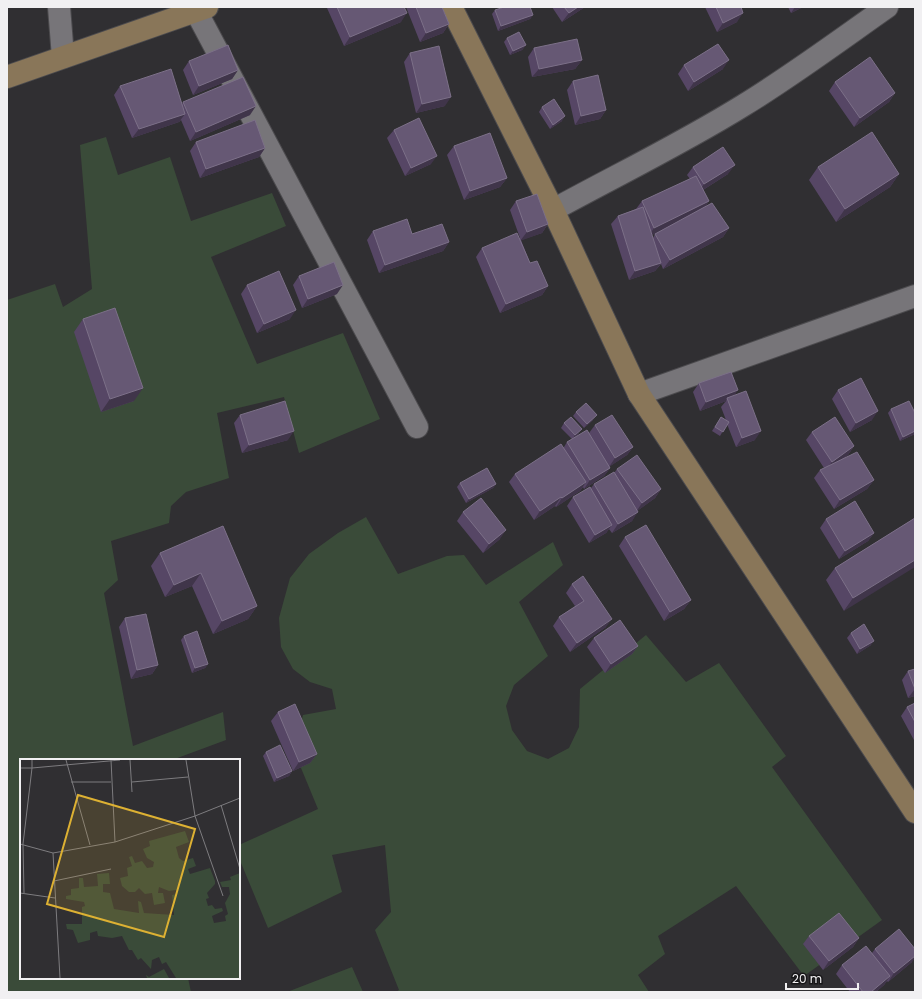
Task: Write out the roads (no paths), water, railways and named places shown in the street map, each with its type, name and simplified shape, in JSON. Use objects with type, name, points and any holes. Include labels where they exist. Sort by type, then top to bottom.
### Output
[{"type":"street","points":[[59,7],[63,57]]},
{"type":"street","points":[[451,7],[553,210],[639,394],[915,812]]},
{"type":"street","points":[[553,210],[744,105],[798,70],[886,7]]},
{"type":"street","points":[[7,77],[202,9],[417,427]]},
{"type":"street","points":[[639,394],[915,296]]}]
